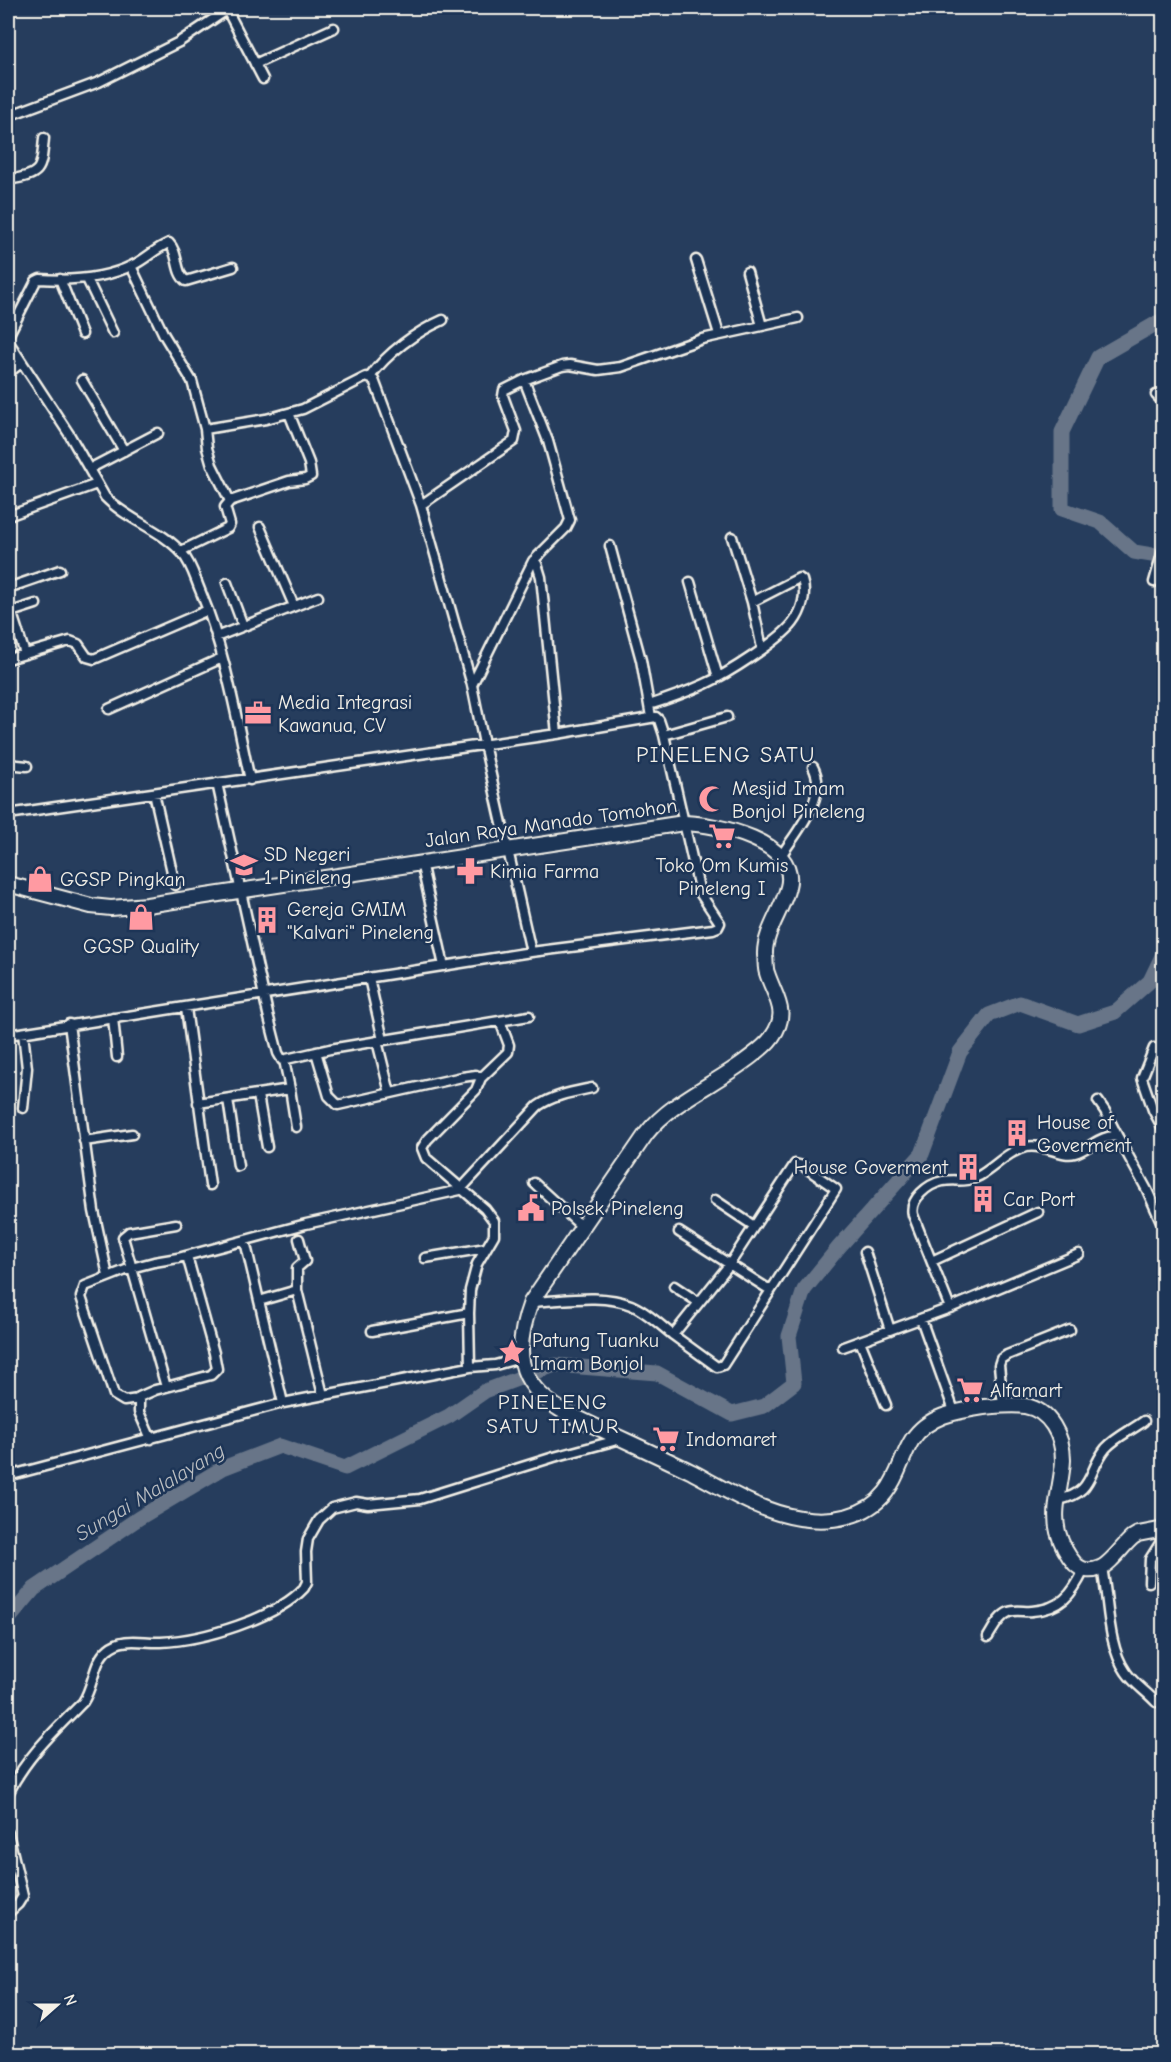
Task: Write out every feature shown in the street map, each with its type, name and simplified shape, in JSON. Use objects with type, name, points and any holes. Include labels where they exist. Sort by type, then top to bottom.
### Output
[{"type":"highway","name":"Jalan Raya Manado Tomohon","points":[[8,884],[74,903],[111,908],[684,823],[704,824],[735,832],[781,855]]},
{"type":"highway","points":[[781,855],[788,870],[789,885],[765,949],[767,971],[781,1008],[777,1029],[768,1042],[753,1055],[725,1076],[683,1101],[654,1125],[582,1227],[531,1302],[523,1325],[521,1362],[532,1385],[544,1400],[561,1410],[740,1497],[799,1518],[838,1519],[877,1504],[896,1480],[912,1440],[938,1418],[954,1411],[1003,1405],[1031,1407],[1046,1416],[1054,1425],[1062,1446],[1063,1461],[1057,1526],[1060,1539],[1072,1560],[1084,1570],[1102,1568],[1132,1537],[1164,1529]]},
{"type":"street","points":[[8,116],[99,82],[179,42],[226,10],[264,79]]},
{"type":"street","points":[[255,64],[334,28]]},
{"type":"street","points":[[8,180],[33,175],[38,170],[42,159],[44,138]]},
{"type":"street","points":[[233,267],[186,281],[182,278],[173,248],[169,243],[131,266],[87,279],[40,279],[36,281],[8,339],[97,484],[113,505],[156,531],[181,551],[190,566],[208,610],[222,658],[250,780]]},
{"type":"street","points":[[696,260],[719,334]]},
{"type":"street","points":[[131,266],[164,335],[192,381],[212,465],[230,501]]},
{"type":"street","points":[[747,272],[762,326]]},
{"type":"street","points":[[60,279],[82,334]]},
{"type":"street","points":[[87,279],[113,333]]},
{"type":"street","points":[[421,504],[514,441],[516,431],[502,393],[524,380],[566,366],[598,370],[621,367],[719,334],[798,318]]},
{"type":"street","points":[[205,429],[306,408],[370,377],[377,367],[402,346],[427,327],[443,320]]},
{"type":"street","points":[[8,373],[21,363]]},
{"type":"street","points":[[370,377],[374,380],[421,504],[472,684],[531,952]]},
{"type":"street","points":[[472,684],[532,561],[566,528],[570,520],[548,441],[524,380]]},
{"type":"street","points":[[82,381],[124,451]]},
{"type":"street","points":[[1156,395],[1164,403]]},
{"type":"street","points":[[181,551],[228,528],[230,524],[225,507],[230,501],[311,476],[309,463],[289,413]]},
{"type":"street","points":[[89,469],[158,433]]},
{"type":"street","points":[[8,516],[97,484]]},
{"type":"street","points":[[260,527],[294,606]]},
{"type":"street","points":[[732,537],[752,602],[762,648]]},
{"type":"street","points":[[610,546],[632,623],[651,717]]},
{"type":"street","points":[[1154,582],[1163,549]]},
{"type":"street","points":[[532,561],[537,564],[541,577],[557,734]]},
{"type":"street","points":[[8,588],[60,570]]},
{"type":"street","points":[[649,705],[718,677],[784,632],[795,620],[805,597],[804,585],[799,578],[752,602]]},
{"type":"street","points":[[690,582],[718,677]]},
{"type":"street","points":[[227,584],[243,626]]},
{"type":"street","points":[[216,637],[318,597]]},
{"type":"street","points":[[8,601],[9,613],[25,654]]},
{"type":"street","points":[[9,613],[36,604]]},
{"type":"street","points":[[8,659],[70,641],[78,644],[87,657],[94,659],[208,610]]},
{"type":"street","points":[[109,709],[222,658]]},
{"type":"street","points":[[8,814],[250,780],[656,717],[664,735],[702,897],[720,923],[718,927],[663,936],[531,952],[8,1035]]},
{"type":"street","points":[[664,735],[728,717]]},
{"type":"street","points":[[8,764],[27,766]]},
{"type":"street","points":[[781,855],[813,803],[818,781],[813,767]]},
{"type":"street","points":[[217,783],[263,993],[280,1059],[529,1016]]},
{"type":"street","points":[[154,793],[175,885]]},
{"type":"street","points":[[421,862],[444,966]]},
{"type":"street","points":[[369,978],[390,1094]]},
{"type":"street","points":[[186,1008],[210,1185]]},
{"type":"street","points":[[113,1018],[117,1057]]},
{"type":"street","points":[[470,1367],[469,1313],[473,1276],[494,1235],[494,1221],[485,1209],[460,1190],[426,1158],[422,1148],[476,1090],[481,1078],[508,1052],[509,1045],[500,1021]]},
{"type":"street","points":[[69,1024],[94,1211],[108,1276]]},
{"type":"street","points":[[23,1033],[27,1068],[23,1108]]},
{"type":"street","points":[[1154,1048],[1142,1078],[1149,1101],[1164,1130]]},
{"type":"street","points":[[316,1052],[329,1096],[338,1105],[472,1075],[481,1078]]},
{"type":"street","points":[[284,1060],[296,1127]]},
{"type":"street","points":[[187,1256],[217,1369],[210,1375],[143,1395],[138,1399],[120,1400],[114,1395],[81,1297],[85,1286],[131,1268],[187,1256],[306,1224],[460,1190],[538,1106],[561,1095],[592,1088]]},
{"type":"street","points":[[198,1103],[290,1089]]},
{"type":"street","points":[[258,1095],[267,1147]]},
{"type":"street","points":[[228,1099],[238,1166]]},
{"type":"street","points":[[1098,1101],[1147,1190],[1164,1228]]},
{"type":"street","points":[[84,1142],[132,1134]]},
{"type":"street","points":[[950,1308],[911,1208],[916,1198],[941,1182],[978,1177],[1013,1152],[1028,1146],[1052,1148],[1069,1154],[1090,1147],[1108,1137],[1118,1137]]},
{"type":"street","points":[[531,1302],[597,1299],[623,1302],[639,1310],[703,1358],[721,1367],[836,1189],[803,1166],[795,1164],[729,1265],[673,1335]]},
{"type":"street","points":[[534,1183],[582,1227]]},
{"type":"street","points":[[715,1200],[754,1226]]},
{"type":"street","points":[[932,1261],[1038,1212]]},
{"type":"street","points":[[166,1388],[123,1237],[125,1234],[176,1224]]},
{"type":"street","points":[[679,1232],[770,1290]]},
{"type":"street","points":[[299,1239],[305,1261],[297,1268],[297,1290],[323,1395]]},
{"type":"street","points":[[245,1241],[283,1403]]},
{"type":"street","points":[[425,1258],[486,1248]]},
{"type":"street","points":[[865,1252],[890,1330]]},
{"type":"street","points":[[843,1347],[950,1308],[1078,1254]]},
{"type":"street","points":[[674,1286],[698,1302]]},
{"type":"street","points":[[259,1301],[297,1290]]},
{"type":"street","points":[[372,1331],[469,1313]]},
{"type":"street","points":[[921,1319],[954,1411]]},
{"type":"street","points":[[1003,1405],[999,1365],[1001,1359],[1070,1330]]},
{"type":"street","points":[[860,1341],[886,1405]]},
{"type":"street","points":[[8,1476],[283,1403],[470,1367],[521,1362]]},
{"type":"street","points":[[138,1399],[141,1417],[151,1439]]},
{"type":"street","points":[[1058,1500],[1072,1497],[1081,1491],[1090,1480],[1105,1450],[1144,1421]]},
{"type":"street","points":[[8,1794],[17,1775],[36,1751],[83,1702],[99,1662],[108,1648],[122,1641],[161,1642],[212,1633],[238,1626],[271,1612],[304,1588],[307,1582],[308,1539],[319,1520],[332,1508],[356,1502],[368,1504],[420,1499],[554,1457],[621,1439]]},
{"type":"street","points":[[1149,1582],[1150,1559],[1164,1537]]},
{"type":"street","points":[[1102,1568],[1108,1598],[1109,1626],[1125,1671],[1136,1685],[1156,1702]]},
{"type":"street","points":[[988,1637],[1000,1618],[1008,1612],[1051,1609],[1071,1594],[1084,1570]]},
{"type":"street","points":[[8,1833],[23,1892],[18,1904],[8,1913]]},
{"type":"waterway","name":"Sungai Malalayang","points":[[1164,319],[1098,357],[1062,432],[1062,509],[1100,522],[1134,552],[1164,557]]},
{"type":"waterway","name":"Sungai Malalayang","points":[[8,1620],[34,1589],[139,1518],[223,1468],[280,1446],[345,1468],[449,1416],[485,1391],[555,1365],[657,1373],[732,1414],[764,1406],[794,1383],[789,1336],[804,1290],[922,1154],[960,1052],[989,1015],[1020,1003],[1078,1024],[1115,1012],[1150,981],[1164,952]]},
{"type":"place","name":"Media Integrasi Kawanua, CV","points":[[258,713]]},
{"type":"place","name":"Mesjid Imam Bonjol Pineleng","points":[[712,799]]},
{"type":"place","name":"Toko Om Kumis Pineleng I","points":[[722,836]]},
{"type":"place","name":"SD Negeri 1 Pineleng","points":[[244,865]]},
{"type":"place","name":"Kimia Farma","points":[[470,871]]},
{"type":"place","name":"GGSP Pingkan","points":[[40,879]]},
{"type":"place","name":"GGSP Quality","points":[[141,917]]},
{"type":"place","name":"Gereja GMIM \"Kalvari\" Pineleng","points":[[267,920]]},
{"type":"place","name":"House of Goverment","points":[[1017,1133]]},
{"type":"place","name":"House Goverment","points":[[968,1167]]},
{"type":"place","name":"Car Port","points":[[983,1199]]},
{"type":"place","name":"Polsek Pineleng","points":[[531,1208]]},
{"type":"place","name":"Patung Tuanku Imam Bonjol","points":[[512,1352]]},
{"type":"place","name":"Alfamart","points":[[970,1390]]},
{"type":"place","name":"Indomaret","points":[[666,1439]]},
{"type":"district","name":"PINELENG SATU","points":[[726,755]]},
{"type":"district","name":"PINELENG SATU TIMUR","points":[[553,1414]]}]
